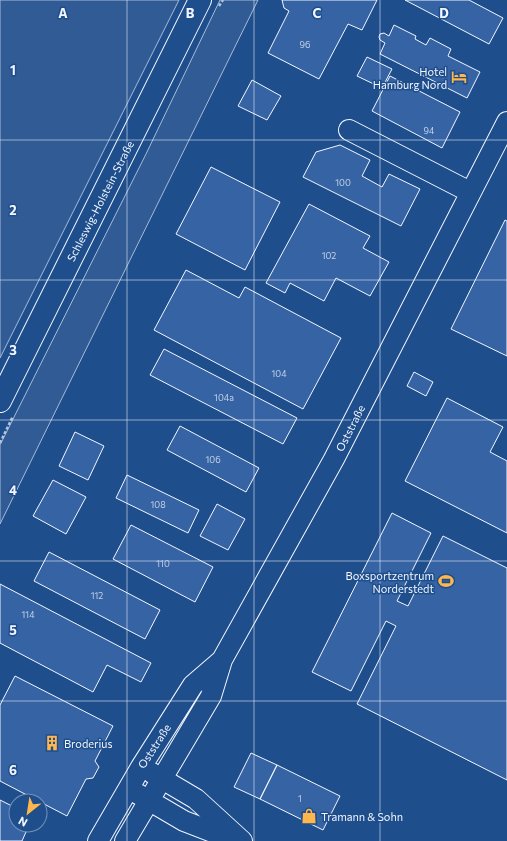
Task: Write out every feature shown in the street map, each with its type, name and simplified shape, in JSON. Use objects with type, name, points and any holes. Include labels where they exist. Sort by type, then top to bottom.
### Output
[{"type":"main road","name":"Schleswig-Holstein-Straße","points":[[0,401],[200,0]]},
{"type":"street","name":"Oststraße","points":[[125,841],[211,696],[222,660],[334,459],[507,122]]},
{"type":"street","points":[[349,130],[470,192]]},
{"type":"street","name":"Oststraße","points":[[98,841],[141,766],[194,685],[222,660]]},
{"type":"street","points":[[141,766],[196,799],[242,841]]},
{"type":"street","points":[[128,788],[184,821],[236,841]]},
{"type":"shaded area","points":[[0,0],[179,0],[0,358]]},
{"type":"shaded area","points":[[220,0],[258,0],[0,524],[0,445],[146,154]]},
{"type":"building","points":[[282,0],[377,0],[362,30],[348,24],[319,79],[268,53],[289,11],[284,8]]},
{"type":"building","points":[[405,0],[469,0],[503,18],[489,44]]},
{"type":"building","points":[[394,25],[416,36],[415,39],[426,45],[430,38],[451,49],[448,56],[480,72],[467,98],[380,54],[385,43],[380,40],[380,34],[384,33],[389,36]]},
{"type":"building","points":[[367,57],[392,69],[382,88],[357,76]]},
{"type":"building","points":[[390,76],[460,112],[442,148],[372,111]]},
{"type":"building","points":[[252,80],[281,96],[267,120],[238,106]]},
{"type":"building","points":[[340,145],[370,160],[362,176],[382,187],[389,174],[420,189],[401,226],[303,177],[316,152]]},
{"type":"building","points":[[211,167],[280,202],[245,270],[176,234]]},
{"type":"building","points":[[309,204],[370,236],[363,248],[389,262],[370,296],[336,278],[324,301],[290,283],[285,293],[266,283]]},
{"type":"building","points":[[505,220],[507,221],[507,356],[451,329]]},
{"type":"building","points":[[186,270],[239,298],[245,287],[341,338],[303,409],[154,330]]},
{"type":"building","points":[[164,349],[297,418],[283,444],[150,375]]},
{"type":"building","points":[[414,372],[433,382],[426,396],[407,386]]},
{"type":"building","points":[[447,398],[503,427],[490,452],[507,461],[507,533],[405,481]]},
{"type":"building","points":[[180,426],[259,468],[246,492],[167,450]]},
{"type":"building","points":[[75,432],[104,446],[88,480],[59,466]]},
{"type":"building","points":[[127,475],[199,510],[188,533],[116,498]]},
{"type":"building","points":[[53,480],[86,497],[66,534],[33,516]]},
{"type":"building","points":[[217,504],[245,519],[228,550],[200,536]]},
{"type":"building","points":[[392,513],[431,533],[397,601],[408,606],[443,536],[507,568],[507,780],[357,704],[396,626],[386,621],[351,691],[312,672]]},
{"type":"building","points":[[131,525],[213,567],[195,602],[113,559]]},
{"type":"building","points":[[49,552],[160,610],[145,639],[34,581]]},
{"type":"building","points":[[0,584],[151,663],[141,682],[107,665],[93,692],[0,643]]},
{"type":"building","name":"Broderius","points":[[15,676],[113,726],[95,761],[99,767],[93,778],[86,779],[67,816],[48,806],[48,793],[23,793],[0,781],[0,705]]},
{"type":"building","points":[[251,753],[277,765],[260,799],[234,787]]},
{"type":"building","points":[[277,765],[340,796],[323,830],[260,799]]},
{"type":"building","points":[[0,800],[8,804],[8,833],[26,833],[22,841],[0,841]]},
{"type":"place","name":"Hotel Hamburg Nord","points":[[459,77]]},
{"type":"place","name":"Boxsportzentrum Norderstedt","points":[[446,581]]},
{"type":"place","name":"Broderius","points":[[52,743]]},
{"type":"place","name":"Tramann & Sohn","points":[[309,816]]}]
